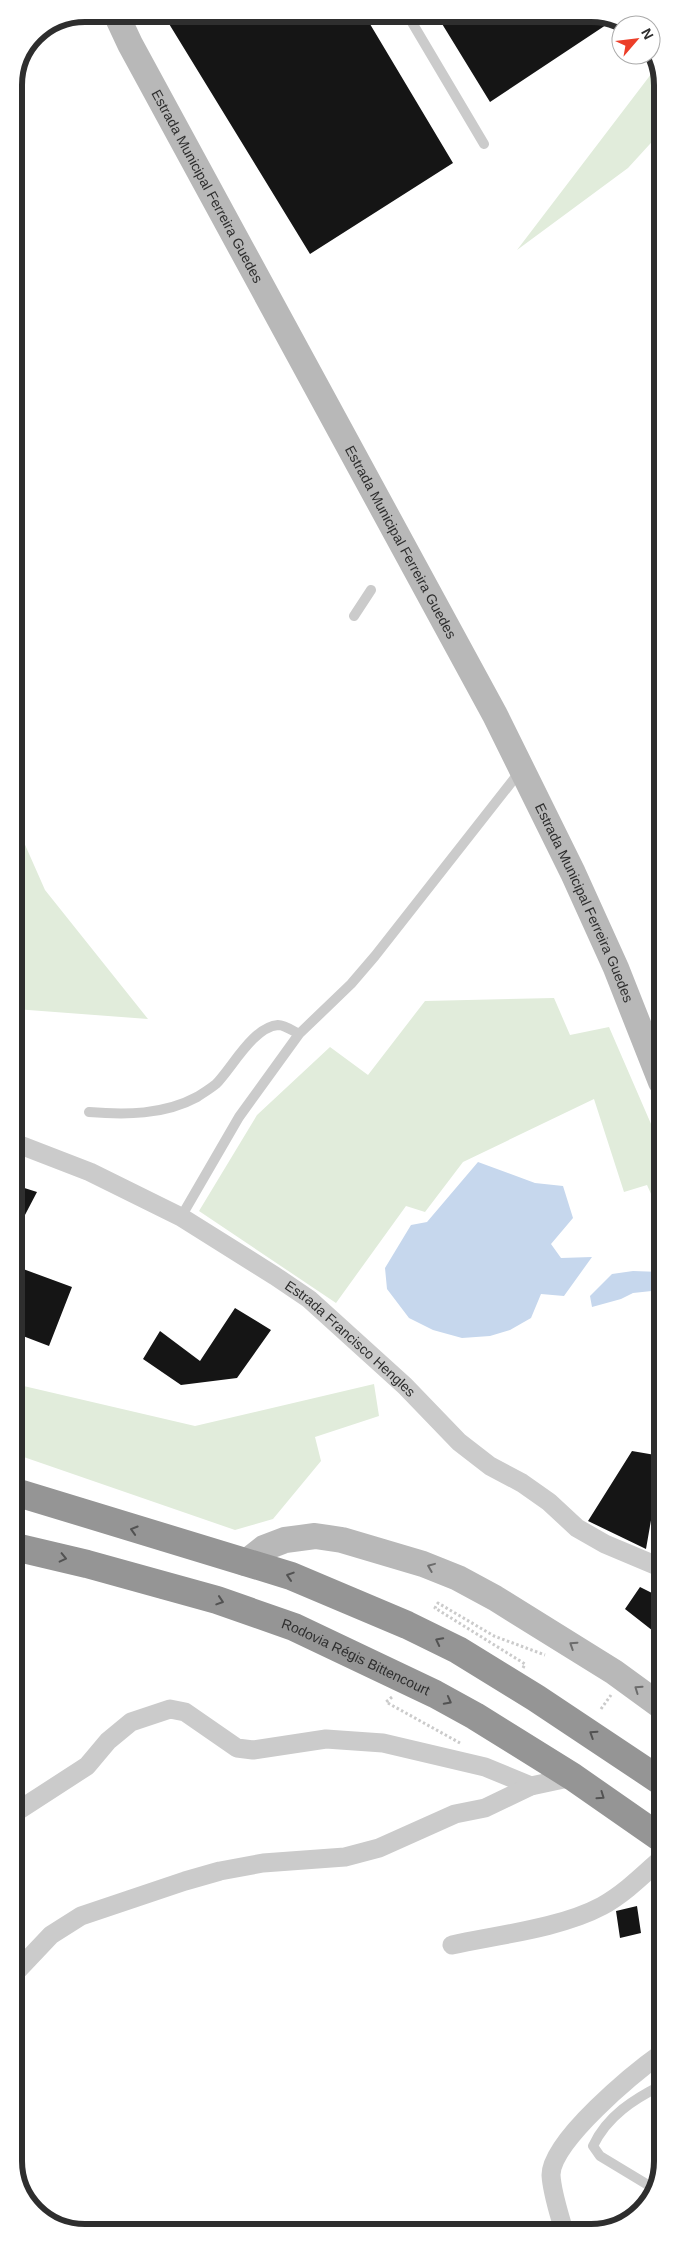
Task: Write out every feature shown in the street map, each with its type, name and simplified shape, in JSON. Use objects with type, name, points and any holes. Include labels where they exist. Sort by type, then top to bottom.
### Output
[{"type":"highway","points":[[22,1494],[291,1576],[350,1600],[458,1650],[592,1733],[654,1776]]},
{"type":"highway","name":"Rodovia Régis Bittencourt","points":[[22,1549],[87,1564],[217,1600],[294,1627],[451,1703],[573,1777],[654,1833]]},
{"type":"street","name":"Estrada Municipal Ferreira Guedes","points":[[120,22],[373,494],[410,556],[522,769],[616,968],[654,1064]]},
{"type":"street","name":"Estrada Francisco Hengles","points":[[22,1146],[90,1172],[181,1216],[309,1299],[405,1386],[459,1442],[490,1466],[522,1482],[549,1502],[577,1528],[605,1544],[654,1565]]},
{"type":"street","points":[[245,1563],[264,1548],[285,1540],[315,1536],[342,1540],[423,1564],[458,1578],[495,1598],[614,1672],[654,1701]]},
{"type":"street","points":[[22,1808],[87,1766],[108,1741],[131,1722],[170,1709],[184,1712],[237,1748],[253,1750],[326,1739],[383,1743],[485,1768],[531,1786]]},
{"type":"street","points":[[22,1966],[52,1935],[82,1916],[220,1871],[263,1863],[345,1857],[380,1848],[455,1814],[485,1808],[531,1786],[573,1777]]},
{"type":"street","points":[[452,1945],[582,1915],[601,1907],[620,1894],[654,1865]]},
{"type":"street","points":[[562,2224],[551,2174],[561,2147],[610,2093],[654,2059]]},
{"type":"lane","points":[[412,23],[484,144]]},
{"type":"lane","points":[[354,616],[370,590]]},
{"type":"lane","points":[[181,1216],[239,1118],[299,1034],[351,984],[375,956],[522,769]]},
{"type":"lane","points":[[89,1112],[129,1114],[176,1106],[214,1085],[240,1053],[260,1033],[271,1027],[282,1026],[299,1034]]},
{"type":"lane","points":[[649,2185],[600,2156],[593,2146],[599,2134],[625,2106],[654,2090]]},
{"type":"path","points":[[435,1608],[438,1603],[494,1636],[552,1658]]},
{"type":"green space","points":[[652,73],[654,86],[654,140],[628,168],[517,250]]},
{"type":"green space","points":[[22,838],[45,890],[148,1019],[22,1010]]},
{"type":"green space","points":[[554,998],[570,1035],[609,1027],[654,1131],[654,1200],[647,1185],[624,1192],[594,1099],[463,1162],[425,1212],[406,1206],[336,1303],[199,1211],[257,1115],[330,1047],[368,1075],[425,1001]]},
{"type":"green space","points":[[374,1384],[379,1416],[315,1437],[321,1461],[273,1519],[235,1530],[22,1456],[22,1386],[195,1426]]},
{"type":"water","points":[[478,1162],[535,1183],[563,1186],[573,1218],[551,1244],[561,1258],[592,1257],[564,1296],[541,1294],[531,1318],[510,1330],[490,1336],[462,1338],[433,1330],[409,1318],[387,1289],[385,1268],[411,1225],[427,1222]]},
{"type":"water","points":[[633,1271],[654,1272],[654,1291],[633,1293],[621,1299],[592,1307],[590,1296],[612,1274]]},
{"type":"building","points":[[168,22],[369,23],[453,163],[310,254]]},
{"type":"building","points":[[441,23],[595,23],[606,25],[490,102]]},
{"type":"building","points":[[22,1187],[37,1192],[22,1221]]},
{"type":"building","points":[[22,1269],[72,1287],[49,1346],[22,1336]]},
{"type":"building","points":[[235,1308],[271,1330],[237,1378],[181,1385],[143,1359],[160,1331],[200,1361]]},
{"type":"building","points":[[632,1451],[654,1455],[654,1503],[646,1549],[588,1521]]},
{"type":"building","points":[[640,1587],[654,1594],[654,1632],[625,1609]]},
{"type":"building","points":[[637,1906],[641,1933],[620,1938],[616,1911]]}]
